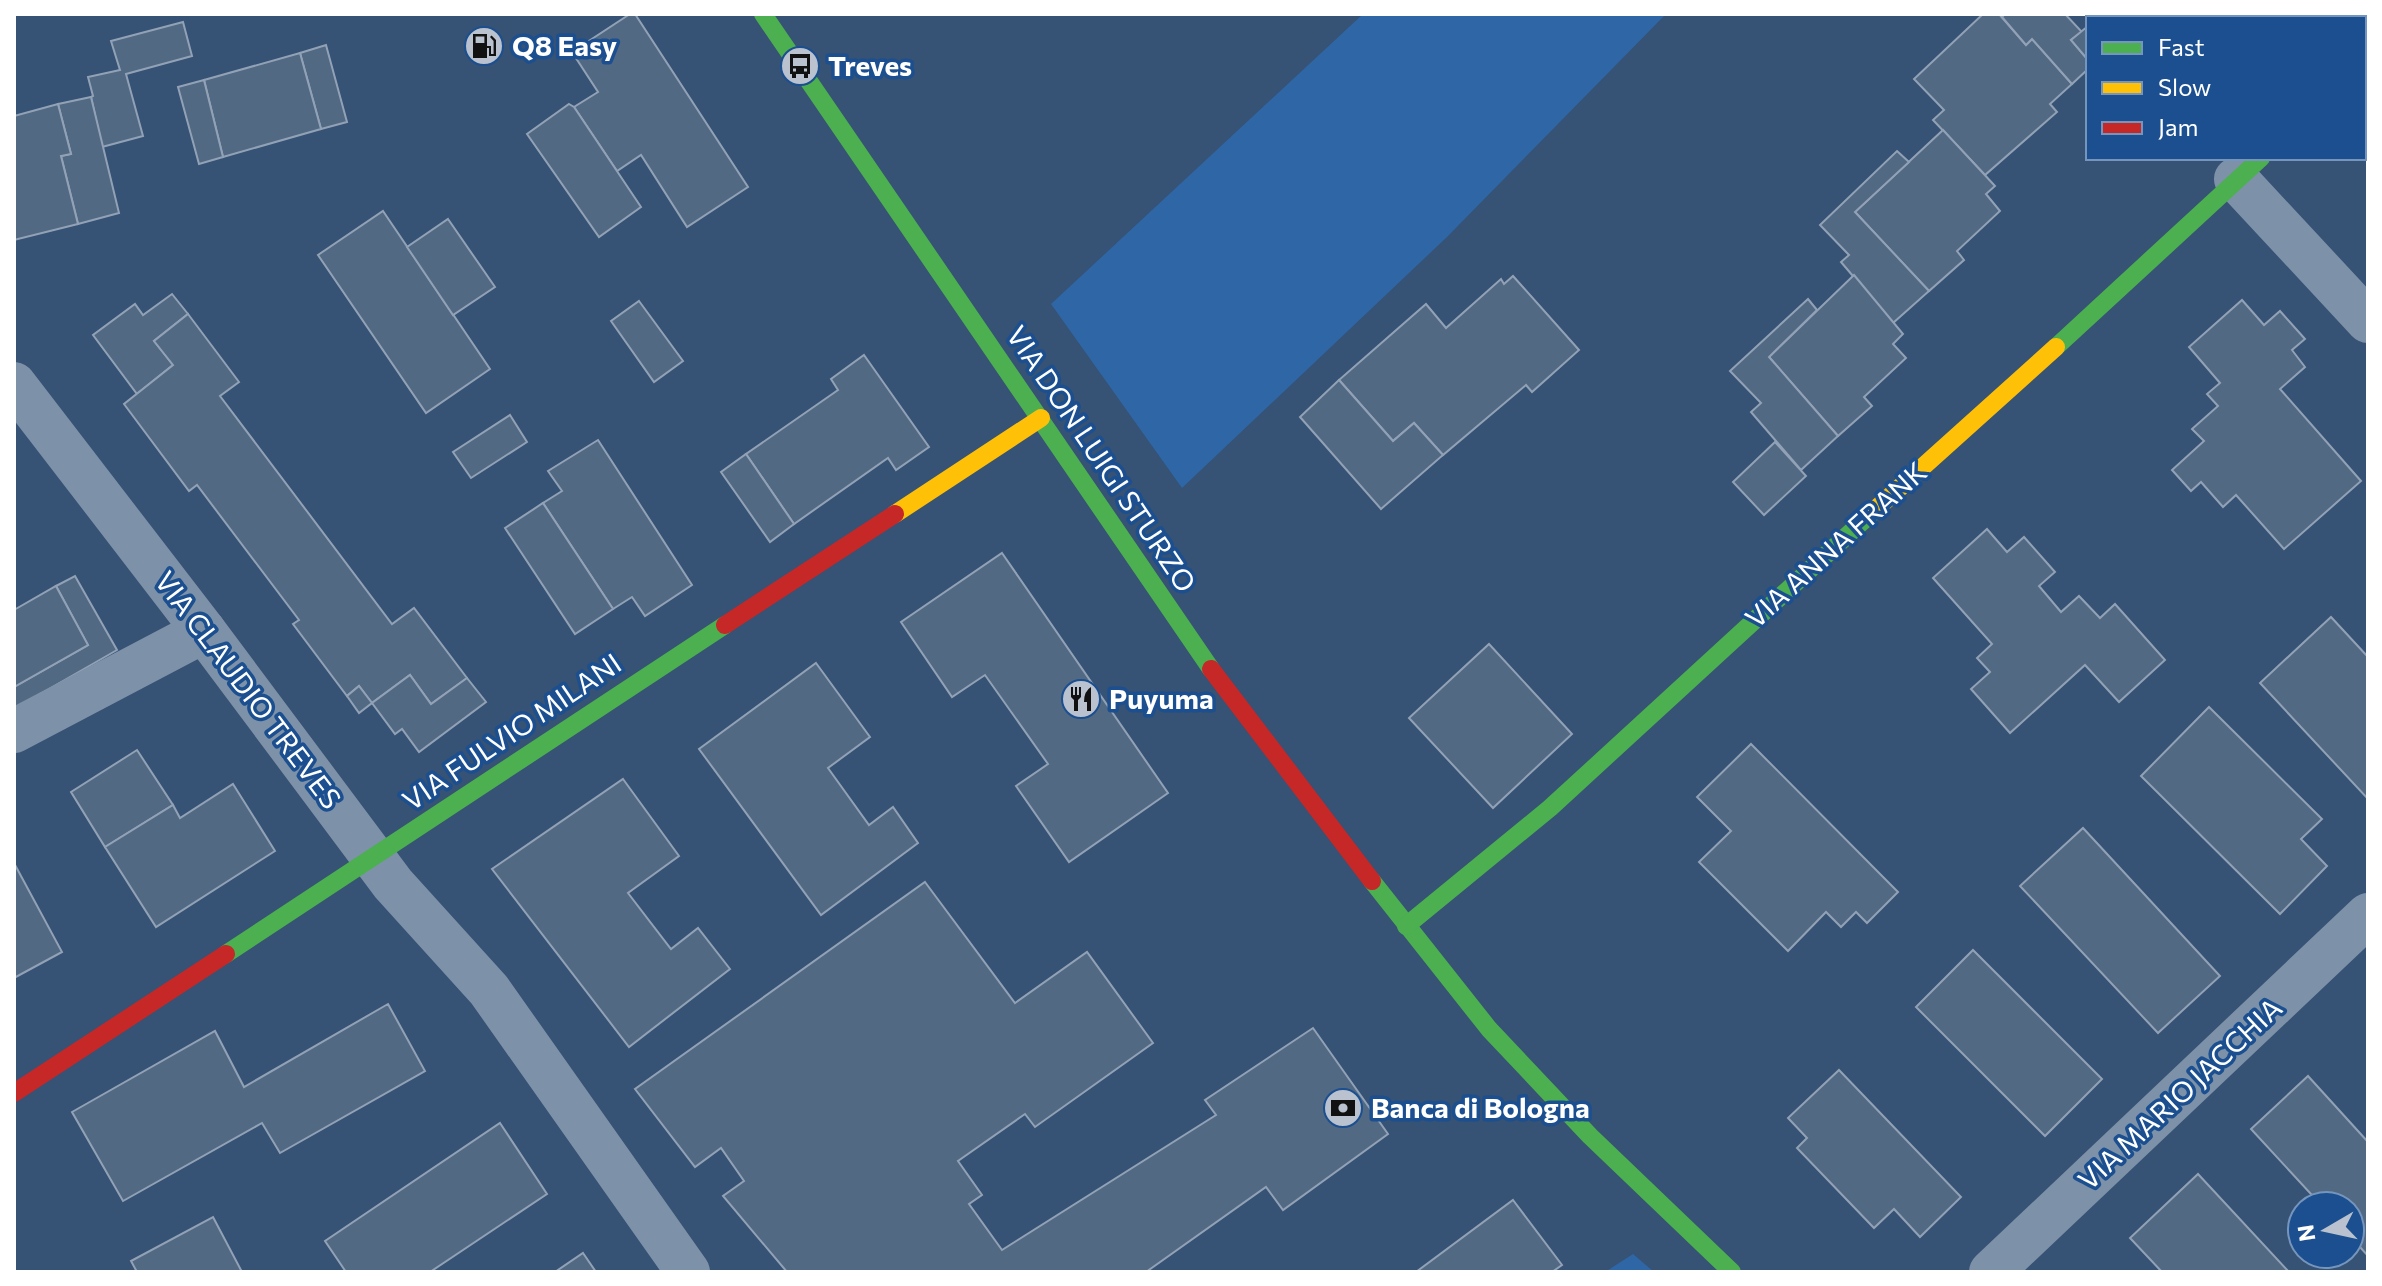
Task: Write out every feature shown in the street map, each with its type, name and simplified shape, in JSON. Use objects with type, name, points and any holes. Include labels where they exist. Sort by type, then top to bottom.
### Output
[{"type":"street","name":"VIA DON LUIGI STURZO","points":[[763,14],[1212,671],[1406,926],[1489,1029],[1590,1136],[1732,1272]]},
{"type":"street","points":[[2248,168],[2368,321]]},
{"type":"street","name":"VIA ANNA FRANK","points":[[1406,926],[1550,808],[2248,168]]},
{"type":"street","name":"VIA CLAUDIO TREVES","points":[[14,384],[393,884],[489,990],[688,1272]]},
{"type":"street","name":"VIA FULVIO MILANI","points":[[14,1093],[1041,418]]},
{"type":"street","points":[[14,731],[204,631]]},
{"type":"street","name":"VIA MARIO JACCHIA","points":[[1991,1272],[2368,915]]},
{"type":"shaded area","points":[[1363,14],[1666,14],[1447,237],[1182,488],[1051,304]]},
{"type":"shaded area","points":[[1633,1254],[1654,1272],[1605,1272]]},
{"type":"building","points":[[630,14],[635,14],[748,187],[687,227],[641,155],[617,171],[574,107],[598,92],[572,52]]},
{"type":"building","points":[[1983,14],[1999,14],[2026,45],[2032,39],[2072,84],[2050,104],[2057,112],[1985,175],[1933,120],[1944,110],[1914,79]]},
{"type":"building","points":[[2005,14],[2065,14],[2082,32],[2071,40],[2086,58],[2086,71],[2072,84],[2032,39],[2026,45],[2002,17]]},
{"type":"building","points":[[2120,14],[2122,16],[2098,16]]},
{"type":"building","points":[[183,22],[192,56],[126,74],[143,136],[102,147],[88,77],[120,70],[111,41]]},
{"type":"building","points":[[2086,28],[2086,58],[2071,40]]},
{"type":"building","points":[[326,45],[347,122],[321,129],[300,53]]},
{"type":"building","points":[[300,53],[321,129],[223,157],[204,80]]},
{"type":"building","points":[[204,80],[223,157],[199,164],[178,87]]},
{"type":"building","points":[[91,97],[119,213],[78,224],[61,156],[71,154],[58,104]]},
{"type":"building","points":[[58,104],[71,154],[61,156],[78,224],[14,240],[14,116]]},
{"type":"building","points":[[569,104],[641,207],[599,237],[527,134]]},
{"type":"building","points":[[1943,130],[1995,186],[1986,194],[2000,211],[1957,251],[1964,260],[1929,291],[1855,212]]},
{"type":"building","points":[[1897,151],[1909,162],[1855,212],[1929,291],[1893,323],[1841,262],[1849,255],[1820,225]]},
{"type":"building","points":[[383,211],[490,369],[426,413],[318,255]]},
{"type":"building","points":[[448,219],[495,287],[453,315],[407,247]]},
{"type":"building","points":[[1854,275],[1903,334],[1893,344],[1906,358],[1864,397],[1872,406],[1838,436],[1769,357]]},
{"type":"building","points":[[1513,276],[1579,350],[1532,392],[1526,385],[1443,455],[1414,423],[1393,441],[1339,380],[1426,304],[1446,328],[1501,279],[1504,284]]},
{"type":"building","points":[[172,294],[188,314],[154,341],[173,365],[137,394],[93,335],[135,304],[143,315]]},
{"type":"building","points":[[1808,299],[1817,310],[1769,357],[1838,436],[1801,470],[1751,412],[1761,403],[1730,371]]},
{"type":"building","points":[[2242,300],[2264,325],[2280,311],[2305,339],[2292,350],[2305,367],[2280,389],[2361,481],[2284,549],[2236,495],[2223,507],[2201,482],[2191,491],[2172,470],[2204,441],[2192,429],[2218,406],[2207,394],[2220,383],[2189,347]]},
{"type":"building","points":[[639,301],[683,361],[654,382],[611,321]]},
{"type":"building","points":[[188,314],[239,382],[220,396],[392,624],[414,608],[467,678],[431,704],[410,675],[372,703],[359,686],[347,696],[293,624],[299,620],[197,485],[189,491],[124,404],[173,365],[154,341]]},
{"type":"building","points":[[864,355],[929,447],[896,470],[888,458],[794,524],[746,454],[838,390],[831,379]]},
{"type":"building","points":[[1339,380],[1393,441],[1414,423],[1443,455],[1381,509],[1300,417]]},
{"type":"building","points":[[510,415],[527,442],[471,478],[453,452]]},
{"type":"building","points":[[598,440],[692,585],[645,616],[632,597],[613,609],[543,503],[562,491],[548,471]]},
{"type":"building","points":[[1775,442],[1806,476],[1764,515],[1733,482]]},
{"type":"building","points":[[746,454],[794,524],[770,542],[721,472]]},
{"type":"building","points":[[543,503],[613,609],[575,634],[505,528]]},
{"type":"building","points":[[1987,529],[2007,552],[2024,537],[2055,572],[2039,586],[2061,612],[2079,596],[2100,618],[2115,604],[2165,660],[2119,702],[2085,665],[2010,733],[1971,689],[1990,672],[1977,658],[1992,644],[1933,578]]},
{"type":"building","points":[[1002,553],[1168,793],[1069,862],[1016,786],[1048,764],[985,675],[952,697],[901,622]]},
{"type":"building","points":[[75,576],[117,650],[14,709],[14,687],[88,645],[56,586]]},
{"type":"building","points":[[56,586],[88,645],[14,687],[14,610]]},
{"type":"building","points":[[2331,617],[2368,657],[2368,799],[2260,683]]},
{"type":"building","points":[[1489,644],[1572,734],[1493,808],[1409,718]]},
{"type":"building","points":[[816,663],[870,737],[828,768],[869,825],[893,807],[918,843],[821,915],[699,749]]},
{"type":"building","points":[[410,675],[431,704],[467,678],[486,702],[419,752],[402,729],[395,734],[372,703]]},
{"type":"building","points":[[359,686],[372,703],[359,713],[347,696]]},
{"type":"building","points":[[2209,707],[2322,819],[2301,839],[2327,866],[2280,914],[2141,776]]},
{"type":"building","points":[[1751,744],[1898,892],[1867,923],[1856,912],[1841,927],[1826,912],[1788,951],[1699,862],[1731,831],[1697,797]]},
{"type":"building","points":[[137,750],[173,805],[105,847],[71,792]]},
{"type":"building","points":[[623,779],[679,856],[628,893],[671,949],[698,928],[730,969],[629,1047],[492,869]]},
{"type":"building","points":[[233,784],[275,851],[156,927],[105,847],[173,805],[180,818]]},
{"type":"building","points":[[2083,828],[2220,976],[2158,1033],[2020,886]]},
{"type":"building","points":[[14,863],[62,952],[14,978]]},
{"type":"building","points":[[925,882],[1015,1003],[1087,952],[1153,1043],[1035,1127],[1025,1114],[958,1161],[982,1195],[969,1204],[1002,1250],[1216,1115],[1205,1100],[1313,1028],[1388,1134],[1283,1210],[1266,1187],[1146,1272],[787,1272],[723,1196],[744,1181],[721,1148],[695,1167],[635,1089]]},
{"type":"building","points":[[1973,950],[2102,1079],[2045,1136],[1916,1007]]},
{"type":"building","points":[[388,1004],[425,1071],[280,1153],[262,1123],[123,1201],[72,1112],[215,1031],[244,1087]]},
{"type":"building","points":[[1839,1070],[1961,1197],[1920,1237],[1894,1209],[1874,1228],[1797,1148],[1807,1138],[1788,1118]]},
{"type":"building","points":[[2308,1076],[2368,1142],[2368,1256],[2366,1190],[2307,1190],[2251,1129]]},
{"type":"building","points":[[500,1123],[547,1194],[430,1272],[346,1272],[325,1241]]},
{"type":"building","points":[[2198,1174],[2289,1272],[2162,1272],[2130,1238]]},
{"type":"building","points":[[1513,1200],[1562,1265],[1552,1272],[1416,1272]]},
{"type":"building","points":[[213,1217],[242,1272],[137,1272],[131,1261]]},
{"type":"building","points":[[583,1253],[596,1272],[555,1272]]},
{"type":"traffic: fast","points":[[763,14],[1211,669]]},
{"type":"traffic: fast","points":[[2056,347],[2259,160]]},
{"type":"traffic: fast","points":[[1406,926],[1550,808],[1876,509]]},
{"type":"traffic: fast","points":[[226,954],[725,625]]},
{"type":"traffic: fast","points":[[1372,881],[1489,1029],[1590,1136],[1732,1272]]},
{"type":"traffic: slow","points":[[1876,509],[2056,347]]},
{"type":"traffic: slow","points":[[895,514],[1041,418]]},
{"type":"traffic: jam","points":[[725,625],[895,514]]},
{"type":"traffic: jam","points":[[1211,669],[1372,881]]},
{"type":"traffic: jam","points":[[14,1093],[226,954]]},
{"type":"place","name":"Q8 Easy","points":[[484,46]]},
{"type":"place","name":"Treves","points":[[800,66]]},
{"type":"place","name":"Puyuma","points":[[1081,699]]},
{"type":"place","name":"Banca di Bologna","points":[[1343,1108]]}]
